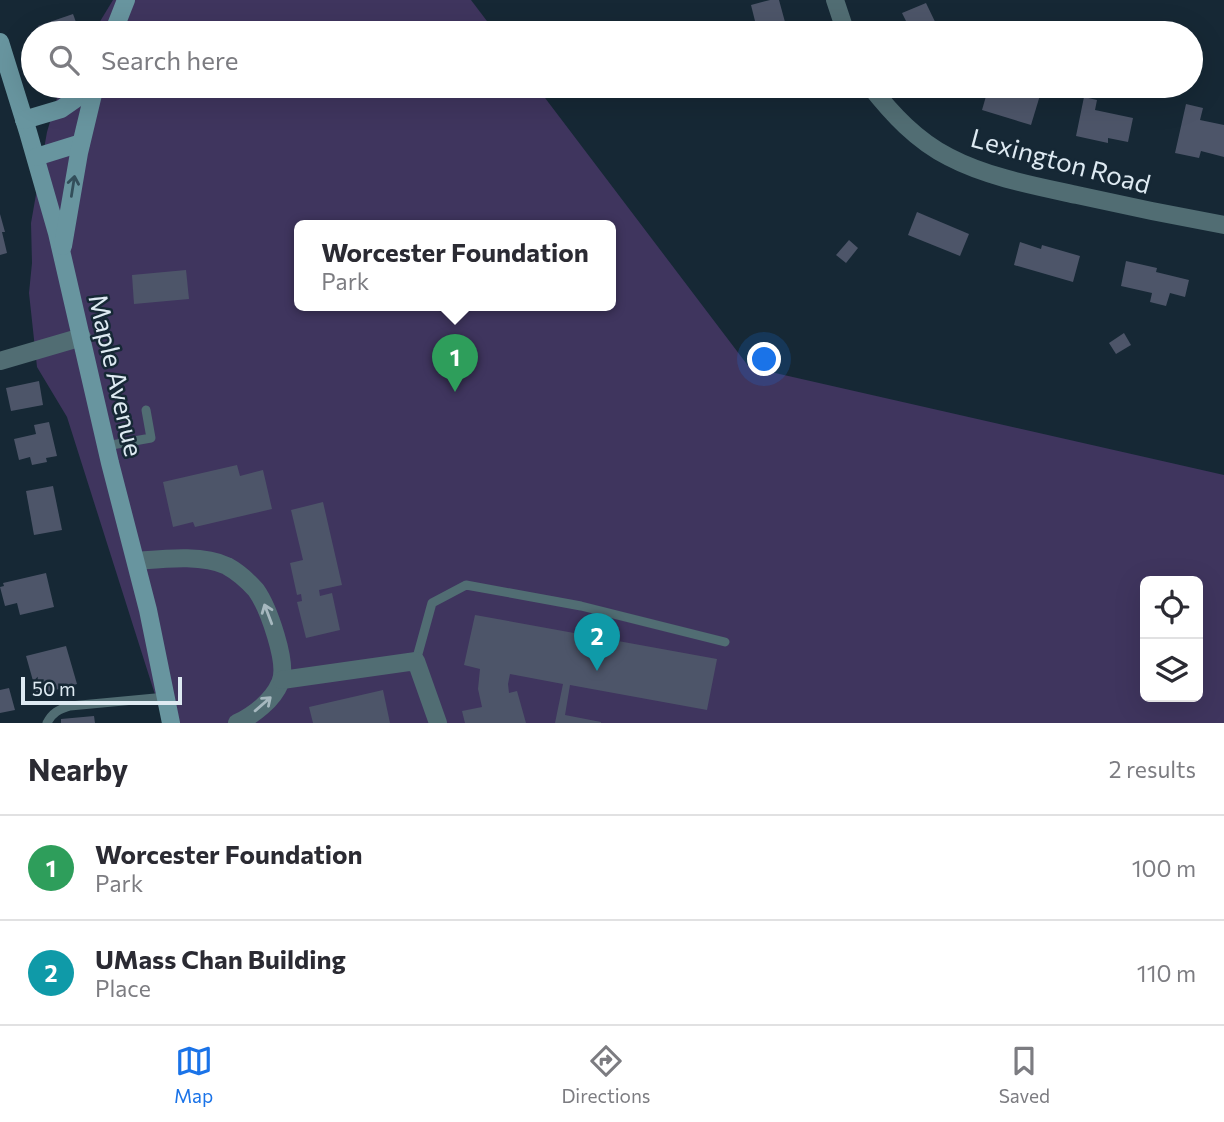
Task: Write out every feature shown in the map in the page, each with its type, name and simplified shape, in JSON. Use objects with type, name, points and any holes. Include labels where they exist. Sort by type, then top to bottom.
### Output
[{"type":"main road","points":[[118,21],[126,0]]},
{"type":"main road","name":"Maple Avenue","points":[[0,42],[36,157],[62,253],[149,617],[171,723]]},
{"type":"main road","points":[[24,120],[61,109],[77,98]]},
{"type":"main road","points":[[62,253],[91,98]]},
{"type":"main road","points":[[36,157],[81,143]]},
{"type":"street","points":[[835,0],[842,21]]},
{"type":"street","name":"Lexington Road","points":[[879,98],[888,110],[917,136],[947,157],[967,165],[1043,188],[1224,225]]},
{"type":"street","points":[[0,361],[82,337]]},
{"type":"street","points":[[135,561],[203,560],[225,565],[237,572],[256,591],[265,605],[279,652],[282,680],[273,696],[237,723]]},
{"type":"street","points":[[282,680],[416,661],[438,723]]},
{"type":"lane","points":[[106,446],[150,438],[146,410]]},
{"type":"lane","points":[[416,661],[432,603],[466,585],[581,606],[725,642]]},
{"type":"lane","points":[[47,723],[52,714],[70,706],[166,697]]},
{"type":"shaded area","points":[[113,0],[471,0],[487,21],[100,21]]},
{"type":"shaded area","points":[[57,98],[545,98],[749,367],[1224,475],[1224,723],[164,723],[67,417],[37,367],[29,293],[32,263],[31,223],[47,132]]},
{"type":"building","points":[[779,0],[785,21],[755,21],[751,5]]},
{"type":"building","points":[[926,3],[935,21],[906,21],[902,13]]},
{"type":"building","points":[[73,14],[76,21],[53,21]]},
{"type":"building","points":[[986,98],[1039,98],[1031,125],[982,110]]},
{"type":"building","points":[[1084,98],[1097,100],[1095,110],[1133,118],[1128,142],[1108,138],[1108,143],[1076,136]]},
{"type":"building","points":[[1186,104],[1203,108],[1200,120],[1224,125],[1224,157],[1201,151],[1199,158],[1175,153]]},
{"type":"building","points":[[917,212],[969,234],[960,256],[908,235]]},
{"type":"building","points":[[0,214],[7,253],[0,255]]},
{"type":"building","points":[[849,240],[858,248],[846,263],[836,255]]},
{"type":"building","points":[[1020,242],[1080,256],[1073,282],[1014,265]]},
{"type":"building","points":[[1126,261],[1157,268],[1156,272],[1189,280],[1185,297],[1170,293],[1166,306],[1150,302],[1152,293],[1121,286]]},
{"type":"building","points":[[186,270],[189,299],[134,304],[132,275]]},
{"type":"building","points":[[1124,333],[1131,345],[1116,354],[1109,343]]},
{"type":"building","points":[[39,381],[43,405],[11,411],[6,388]]},
{"type":"building","points":[[49,422],[57,456],[46,458],[47,462],[32,465],[30,457],[19,460],[14,439],[36,434],[34,425]]},
{"type":"building","points":[[237,465],[240,476],[263,470],[272,509],[195,527],[193,522],[173,527],[163,482]]},
{"type":"building","points":[[53,486],[62,530],[34,535],[26,491]]},
{"type":"building","points":[[323,502],[342,585],[319,590],[320,596],[332,593],[340,630],[306,638],[297,602],[302,601],[301,594],[297,595],[290,563],[303,560],[291,510]]},
{"type":"building","points":[[46,573],[54,607],[20,615],[17,603],[5,606],[0,587],[4,586],[3,583]]},
{"type":"building","points":[[475,615],[717,659],[707,710],[570,685],[565,715],[601,723],[555,723],[563,684],[510,674],[509,693],[517,691],[526,723],[465,723],[462,711],[482,707],[478,689],[480,669],[464,665]]},
{"type":"building","points":[[66,646],[77,684],[37,695],[26,656]]},
{"type":"building","points":[[9,688],[15,710],[0,713],[0,690]]},
{"type":"building","points":[[383,690],[390,723],[313,723],[309,707]]},
{"type":"building","points":[[94,716],[95,723],[61,723],[61,719]]},
{"type":"place","name":"Worcester Foundation","points":[[455,392]]},
{"type":"place","name":"UMass Chan Building","points":[[597,671]]}]
